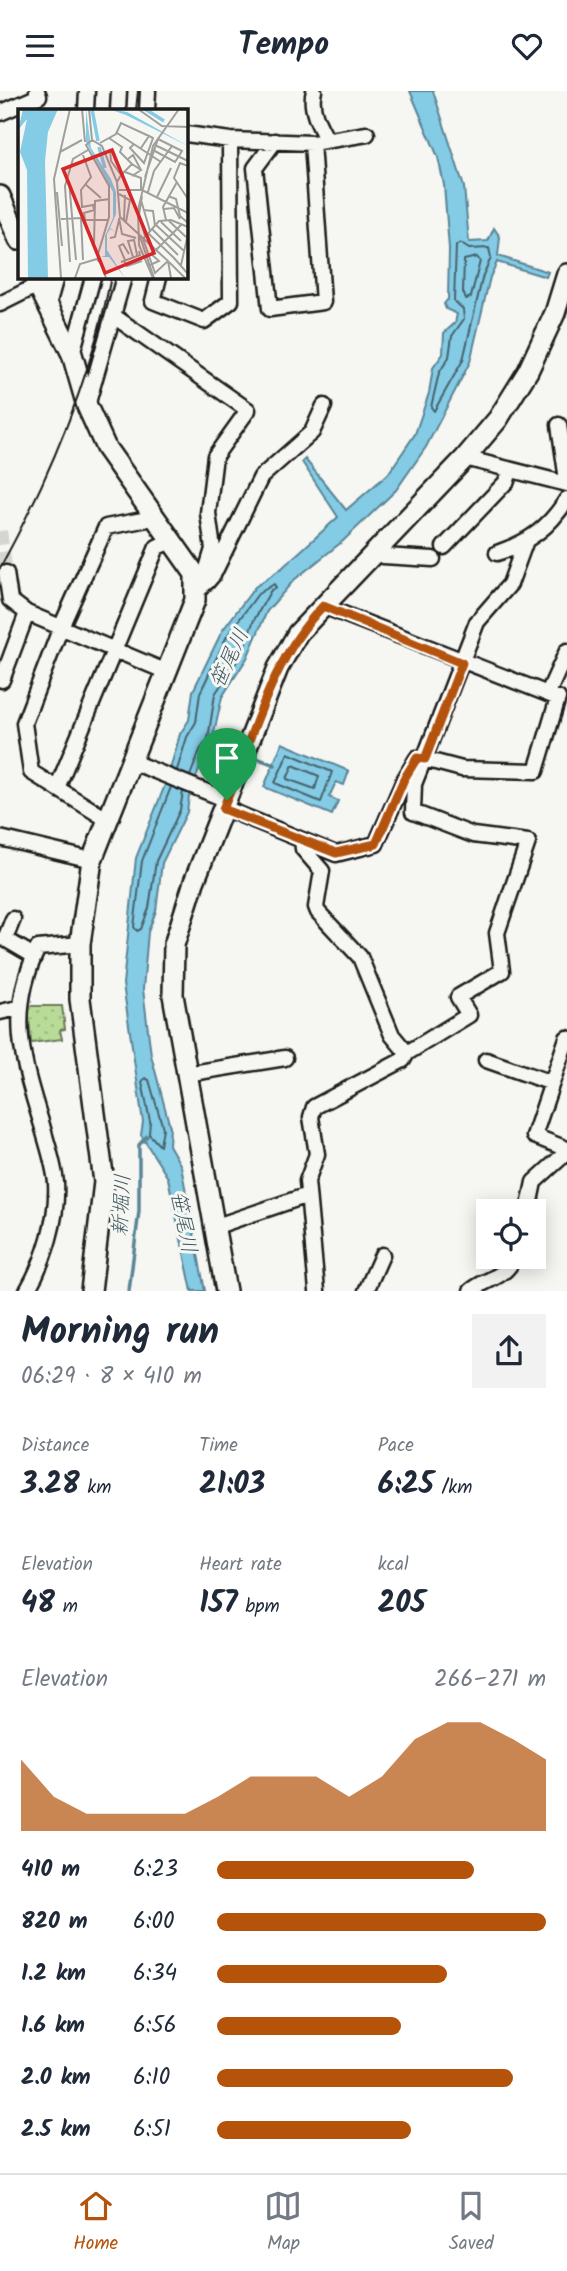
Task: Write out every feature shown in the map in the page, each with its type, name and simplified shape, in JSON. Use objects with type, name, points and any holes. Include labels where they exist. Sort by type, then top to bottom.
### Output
[{"type":"street","points":[[0,113],[39,96],[37,91]]},
{"type":"street","points":[[86,109],[87,91]]},
{"type":"street","points":[[118,109],[119,91]]},
{"type":"street","points":[[147,109],[148,91]]},
{"type":"street","points":[[314,91],[312,99],[318,124],[327,140]]},
{"type":"street","points":[[187,134],[230,140],[312,143],[367,134]]},
{"type":"street","points":[[159,278],[153,302],[204,321],[231,301],[230,140]]},
{"type":"street","points":[[275,141],[256,168],[270,309],[323,302],[312,143]]},
{"type":"street","points":[[0,196],[15,215],[18,234]]},
{"type":"street","points":[[226,1291],[173,995],[174,945],[221,801],[278,668],[298,633],[466,458],[498,419],[561,315],[567,274]]},
{"type":"street","points":[[72,354],[93,278]]},
{"type":"street","points":[[88,406],[124,278]]},
{"type":"street","points":[[0,304],[43,279],[48,305],[72,354],[88,406],[106,448],[195,574],[198,594]]},
{"type":"street","points":[[90,1291],[104,1182],[80,999],[80,944],[92,860],[134,763],[213,549],[208,513],[215,456],[248,410],[115,317]]},
{"type":"street","points":[[198,594],[214,575],[261,477],[312,432],[324,406]]},
{"type":"street","points":[[466,458],[567,482],[559,425]]},
{"type":"street","points":[[444,547],[507,481],[510,470]]},
{"type":"street","points":[[497,553],[525,543],[543,531],[567,499]]},
{"type":"street","points":[[108,820],[31,772],[24,723],[61,627],[106,527],[153,518]]},
{"type":"street","points":[[57,788],[157,547],[171,541]]},
{"type":"street","points":[[317,1291],[307,1181],[317,1154],[311,1117],[314,1107],[403,1060],[407,1053],[469,1015],[458,997],[502,971],[497,933],[528,842],[473,835],[414,812],[414,784],[477,622],[510,584],[525,543]]},
{"type":"street","points":[[376,551],[383,556],[433,559]]},
{"type":"street","points":[[6,573],[10,600],[27,613],[167,672]]},
{"type":"street","points":[[134,763],[336,853],[376,844],[404,779],[417,758],[461,769],[537,771],[558,698],[462,663],[323,606]]},
{"type":"street","points":[[2,680],[27,613]]},
{"type":"street","points":[[548,693],[567,650]]},
{"type":"street","points":[[0,838],[92,860]]},
{"type":"street","points":[[302,840],[303,849],[322,871],[316,907],[318,912],[360,957],[368,974],[370,989],[393,1035],[407,1053]]},
{"type":"street","points":[[13,919],[5,939],[34,956]]},
{"type":"street","points":[[27,1291],[42,1262],[51,1229],[56,1185],[52,1159],[22,1061],[18,1008],[38,947],[80,944]]},
{"type":"street","points":[[0,1012],[18,1008]]},
{"type":"street","points":[[530,1199],[534,1182],[567,1150],[534,1136],[567,1038]]},
{"type":"street","points":[[186,1074],[285,1058]]},
{"type":"street","points":[[486,1061],[552,1083]]},
{"type":"street","points":[[214,1227],[308,1195]]},
{"type":"street","points":[[366,1291],[382,1255]]},
{"type":"street","points":[[471,1291],[500,1277],[508,1269]]},
{"type":"green space","points":[[28,1006],[62,1006],[65,1029],[60,1030],[62,1039],[31,1043]]},
{"type":"water","name":"笹尾川","points":[[410,91],[433,91],[464,187],[469,242],[488,241],[494,228],[500,237],[498,256],[548,272],[546,277],[497,262],[490,277],[470,362],[426,447],[396,490],[343,541],[294,580],[267,611],[247,658],[222,697],[214,733],[237,742],[231,755],[210,746],[206,752],[189,796],[187,812],[162,863],[156,911],[148,932],[143,989],[151,1055],[170,1127],[169,1145],[181,1166],[205,1291],[192,1291],[168,1178],[141,1135],[143,1122],[123,984],[136,858],[167,780],[180,734],[189,720],[193,691],[222,631],[255,587],[282,568],[338,517],[302,462],[305,459],[346,510],[388,474],[415,434],[429,393],[433,368],[443,354],[444,333],[455,323],[457,314],[446,309],[444,304],[448,299],[449,249],[444,185],[438,157]]},
{"type":"water","points":[[282,743],[349,771],[344,785],[336,782],[329,797],[338,801],[332,815],[264,787]]},
{"type":"waterway","points":[[251,756],[275,765]]},
{"type":"waterway","name":"新堀川","points":[[129,1291],[139,1211],[139,1145],[147,1136]]},
{"type":"tunnel","points":[[0,531],[6,573]]},
{"type":"tram line","points":[[136,109],[138,91]]},
{"type":"tram line","points":[[0,568],[35,499],[66,427],[92,352],[111,278]]},
{"type":"route","points":[[323,606],[462,663],[425,759],[417,758],[404,779],[376,844],[336,853],[223,809],[227,800],[278,668],[298,633],[323,606]]}]
